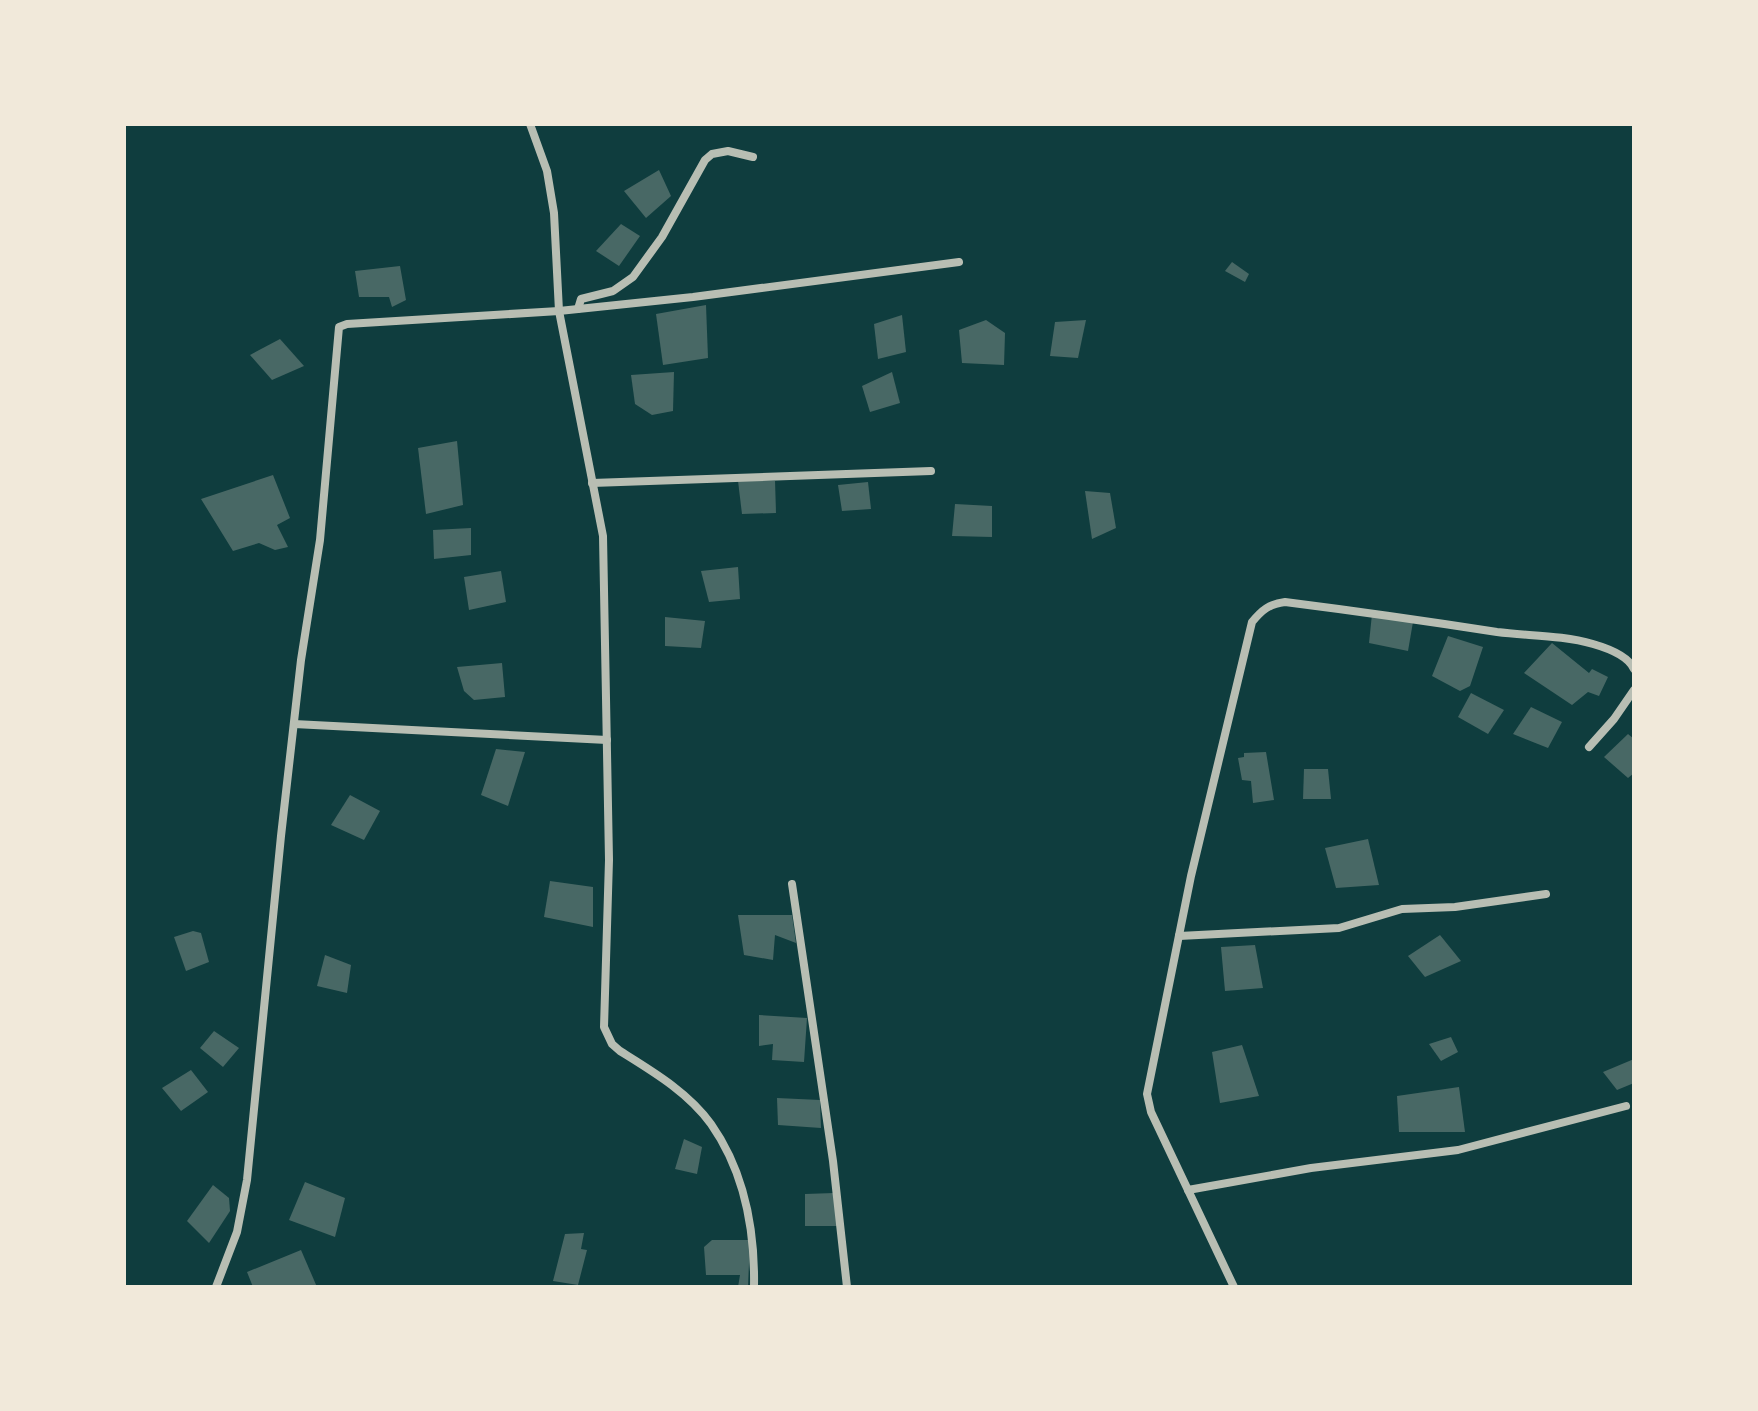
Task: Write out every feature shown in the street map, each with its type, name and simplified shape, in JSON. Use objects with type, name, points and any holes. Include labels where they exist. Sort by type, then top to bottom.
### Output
[{"type":"street","points":[[530,124],[547,171],[554,213],[559,311],[603,536],[609,860],[604,1027],[612,1044],[677,1090],[709,1122],[722,1142],[752,1225],[754,1287]]},
{"type":"street","points":[[578,309],[581,299],[613,291],[633,277],[662,237],[705,160],[712,154],[728,151],[753,157]]},
{"type":"street","points":[[216,1287],[237,1232],[245,1194],[294,724],[320,540],[339,327],[347,324],[559,311],[959,262]]},
{"type":"street","points":[[592,483],[931,471]]},
{"type":"street","points":[[1234,1287],[1147,1104],[1179,936],[1252,622],[1262,610],[1285,602],[1595,644],[1614,652],[1631,663],[1634,669]]},
{"type":"street","points":[[1589,747],[1633,696],[1634,690]]},
{"type":"street","points":[[294,724],[607,740]]},
{"type":"street","points":[[792,884],[833,1161],[847,1287]]},
{"type":"street","points":[[1179,936],[1339,928],[1402,909],[1455,907],[1546,894]]},
{"type":"street","points":[[1188,1190],[1296,1171],[1458,1150],[1626,1106]]},
{"type":"building","points":[[659,170],[671,196],[646,218],[624,191]]},
{"type":"building","points":[[621,224],[640,236],[619,266],[596,251]]},
{"type":"building","points":[[1232,262],[1249,274],[1245,282],[1225,271]]},
{"type":"building","points":[[400,266],[406,300],[392,307],[389,297],[359,297],[355,271]]},
{"type":"building","points":[[706,305],[708,358],[663,365],[656,314]]},
{"type":"building","points":[[902,315],[906,352],[878,359],[874,324]]},
{"type":"building","points":[[986,320],[1005,333],[1004,365],[962,363],[959,330]]},
{"type":"building","points":[[1086,320],[1078,358],[1050,356],[1055,322]]},
{"type":"building","points":[[280,339],[304,366],[272,380],[250,355]]},
{"type":"building","points":[[674,372],[673,411],[652,415],[635,404],[631,375]]},
{"type":"building","points":[[892,372],[900,403],[870,412],[862,386]]},
{"type":"building","points":[[457,441],[463,505],[426,514],[418,448]]},
{"type":"building","points":[[273,475],[290,518],[277,525],[288,547],[275,550],[259,543],[233,551],[201,499]]},
{"type":"building","points":[[738,481],[775,481],[776,513],[742,514]]},
{"type":"building","points":[[868,482],[871,509],[842,511],[838,485]]},
{"type":"building","points":[[1085,491],[1110,493],[1116,528],[1092,539]]},
{"type":"building","points":[[955,504],[992,506],[992,537],[952,536]]},
{"type":"building","points":[[471,528],[471,555],[434,559],[433,530]]},
{"type":"building","points":[[738,567],[740,599],[709,602],[701,571]]},
{"type":"building","points":[[501,571],[506,602],[469,610],[464,577]]},
{"type":"building","points":[[1372,614],[1413,622],[1408,651],[1369,643]]},
{"type":"building","points":[[665,617],[705,621],[701,648],[665,646]]},
{"type":"building","points":[[1448,636],[1483,647],[1470,686],[1460,691],[1432,676]]},
{"type":"building","points":[[1552,643],[1589,673],[1592,669],[1608,677],[1599,696],[1588,692],[1572,705],[1524,673]]},
{"type":"building","points":[[502,663],[505,697],[474,700],[464,691],[457,667]]},
{"type":"building","points":[[1471,693],[1504,710],[1488,734],[1458,717]]},
{"type":"building","points":[[1531,707],[1562,722],[1548,748],[1513,734]]},
{"type":"building","points":[[1628,734],[1634,739],[1634,773],[1628,778],[1604,757]]},
{"type":"building","points":[[496,749],[525,752],[508,806],[481,795]]},
{"type":"building","points":[[1266,752],[1274,800],[1253,803],[1251,781],[1242,780],[1238,758],[1244,757],[1244,753]]},
{"type":"building","points":[[1304,769],[1328,769],[1331,799],[1303,799]]},
{"type":"building","points":[[350,795],[380,811],[364,840],[331,825]]},
{"type":"building","points":[[1368,839],[1379,885],[1336,888],[1325,848]]},
{"type":"building","points":[[550,881],[593,887],[593,927],[544,917]]},
{"type":"building","points":[[738,915],[792,915],[796,943],[775,935],[773,960],[744,955]]},
{"type":"building","points":[[193,931],[201,933],[209,962],[186,971],[174,937]]},
{"type":"building","points":[[1440,935],[1461,961],[1425,977],[1408,956]]},
{"type":"building","points":[[1255,945],[1263,988],[1225,991],[1221,947]]},
{"type":"building","points":[[325,955],[351,965],[347,993],[317,986]]},
{"type":"building","points":[[759,1015],[807,1018],[804,1062],[772,1060],[773,1044],[759,1046]]},
{"type":"building","points":[[214,1031],[239,1048],[223,1067],[200,1048]]},
{"type":"building","points":[[1451,1037],[1458,1052],[1441,1061],[1429,1044]]},
{"type":"building","points":[[1242,1045],[1259,1096],[1220,1103],[1212,1052]]},
{"type":"building","points":[[1634,1059],[1634,1083],[1617,1090],[1603,1072]]},
{"type":"building","points":[[191,1070],[208,1092],[181,1111],[162,1088]]},
{"type":"building","points":[[1459,1087],[1465,1132],[1399,1132],[1397,1096]]},
{"type":"building","points":[[777,1098],[820,1100],[821,1128],[778,1125]]},
{"type":"building","points":[[684,1139],[702,1147],[697,1174],[675,1169]]},
{"type":"building","points":[[305,1182],[345,1198],[335,1237],[289,1220]]},
{"type":"building","points":[[213,1185],[229,1198],[230,1211],[209,1243],[187,1221]]},
{"type":"building","points":[[834,1193],[837,1226],[805,1226],[805,1194]]},
{"type":"building","points":[[584,1233],[581,1249],[587,1250],[578,1285],[553,1281],[565,1234]]},
{"type":"building","points":[[712,1240],[750,1240],[748,1287],[738,1287],[740,1275],[706,1275],[704,1247]]},
{"type":"building","points":[[301,1250],[317,1287],[253,1287],[247,1272]]}]
